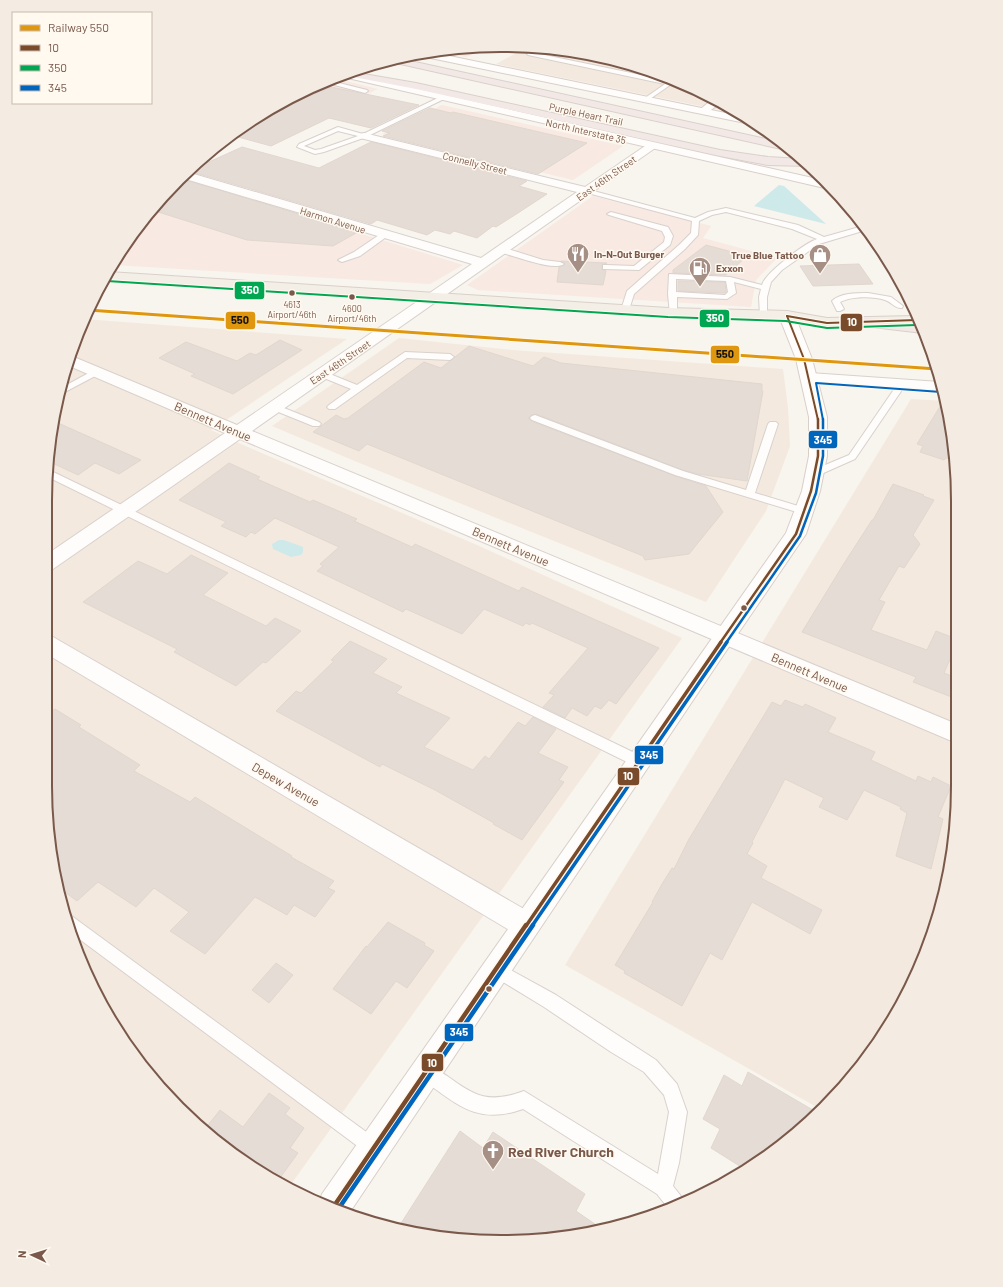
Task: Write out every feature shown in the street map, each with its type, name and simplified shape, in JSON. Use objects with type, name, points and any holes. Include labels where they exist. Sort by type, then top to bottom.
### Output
[{"type":"highway","name":"Purple Heart Trail","points":[[404,63],[774,144]]},
{"type":"highway","name":"Purple Heart Trail","points":[[379,69],[793,160]]},
{"type":"highway","points":[[358,76],[416,86],[720,153],[768,161],[795,162]]},
{"type":"highway","points":[[555,81],[572,87],[706,122],[723,128],[735,136]]},
{"type":"highway","points":[[860,322],[917,329]]},
{"type":"main road","points":[[112,276],[673,313],[787,316],[822,310],[904,306]]},
{"type":"main road","points":[[787,316],[827,323],[913,320]]},
{"type":"street","points":[[439,57],[735,118]]},
{"type":"street","name":"North Interstate 35","points":[[353,77],[652,146],[817,182]]},
{"type":"street","points":[[703,111],[713,105]]},
{"type":"street","name":"Connelly Street","points":[[364,136],[586,191]]},
{"type":"street","name":"East 46th Street","points":[[52,560],[652,146]]},
{"type":"street","name":"Harmon Avenue","points":[[191,177],[482,263]]},
{"type":"street","points":[[806,179],[819,184]]},
{"type":"street","points":[[336,1203],[638,761],[796,534],[811,491],[818,456],[818,417],[810,378],[787,316]]},
{"type":"street","name":"Bennett Avenue","points":[[74,363],[951,732]]},
{"type":"street","points":[[810,378],[936,387]]},
{"type":"street","name":"Depew Avenue","points":[[52,647],[526,925]]},
{"type":"lane","points":[[530,54],[660,81]]},
{"type":"lane","points":[[336,84],[365,91]]},
{"type":"lane","points":[[647,99],[669,84]]},
{"type":"lane","points":[[364,136],[338,129],[301,145],[300,147],[315,152],[364,136],[442,98]]},
{"type":"lane","points":[[586,191],[696,220],[710,213],[726,210],[795,227],[824,240]]},
{"type":"lane","points":[[606,268],[636,268],[667,243],[670,238],[669,233],[665,229],[611,214]]},
{"type":"lane","points":[[625,310],[630,293],[682,247],[695,233],[696,220]]},
{"type":"lane","points":[[764,316],[763,297],[767,281],[779,268],[816,242],[859,230]]},
{"type":"lane","points":[[342,260],[356,254],[385,235]]},
{"type":"lane","points":[[502,250],[542,262],[560,264]]},
{"type":"lane","points":[[673,313],[672,276],[689,280],[709,281],[730,279],[765,288]]},
{"type":"lane","points":[[672,294],[689,293],[727,296],[732,293],[730,279]]},
{"type":"lane","points":[[332,407],[405,355],[450,357]]},
{"type":"lane","points":[[66,389],[96,372]]},
{"type":"lane","points":[[322,374],[358,389]]},
{"type":"lane","points":[[814,473],[852,457],[902,384]]},
{"type":"lane","points":[[274,407],[316,424]]},
{"type":"lane","points":[[535,418],[679,473],[804,511]]},
{"type":"lane","points":[[750,494],[773,424]]},
{"type":"lane","points":[[53,475],[638,761]]},
{"type":"lane","points":[[75,927],[374,1148]]},
{"type":"lane","points":[[496,970],[550,1001],[617,1046],[650,1066],[671,1090],[678,1112],[670,1163],[663,1188]]},
{"type":"lane","points":[[426,1072],[474,1104],[494,1108],[512,1106],[524,1100],[663,1188],[674,1201]]},
{"type":"shaded area","points":[[476,53],[466,57],[455,55]]},
{"type":"shaded area","points":[[517,53],[560,56],[589,61],[618,67],[674,86],[723,111],[496,64]]},
{"type":"shaded area","points":[[344,81],[378,89],[320,116],[285,108],[329,86]]},
{"type":"shaded area","points":[[442,105],[623,146],[573,180],[382,134]]},
{"type":"shaded area","points":[[186,182],[463,265],[430,284],[119,265],[145,228]]},
{"type":"shaded area","points":[[593,196],[711,226],[703,238],[777,258],[756,280],[751,307],[478,290],[467,285]]},
{"type":"shaded area","points":[[90,319],[347,339],[211,430],[477,545],[682,638],[292,1183],[252,1159],[205,1123],[164,1082],[145,1059],[112,1010],[86,958],[67,902],[56,844],[53,815],[53,472],[56,443],[67,385]]},
{"type":"shaded area","points":[[399,338],[512,350],[783,369],[788,408],[790,446],[766,511],[706,602],[357,462],[272,426]]},
{"type":"shaded area","points":[[911,399],[939,401],[947,443],[951,502],[950,815],[942,873],[936,902],[927,930],[917,958],[905,984],[875,1035],[839,1082],[816,1106],[565,965]]},
{"type":"water","points":[[779,185],[784,186],[826,224],[754,206]]},
{"type":"water","points":[[279,540],[284,540],[303,547],[303,552],[301,555],[291,557],[273,549],[272,544]]},
{"type":"building","points":[[331,87],[419,105],[371,128],[329,118],[271,146],[239,137],[277,112],[298,101]]},
{"type":"building","points":[[430,108],[587,143],[538,174],[383,136],[390,133],[382,131]]},
{"type":"building","points":[[371,142],[527,181],[519,186],[547,194],[496,227],[493,226],[477,238],[454,231],[450,234],[435,230],[427,235],[377,220],[371,224],[196,173],[206,163],[242,147],[319,168]]},
{"type":"building","points":[[187,181],[358,232],[333,246],[247,240],[158,212]]},
{"type":"building","points":[[706,245],[747,256],[726,275],[673,273],[673,270]]},
{"type":"building","name":"In-N-Out Burger","points":[[561,261],[607,263],[602,265],[602,270],[606,271],[603,285],[557,282],[559,267],[565,265]]},
{"type":"building","points":[[859,264],[873,284],[813,286],[800,266]]},
{"type":"building","name":"Exxon","points":[[678,281],[725,282],[726,292],[678,291]]},
{"type":"building","points":[[280,340],[302,350],[233,394],[191,376],[195,374],[159,358],[186,342],[237,361],[250,353],[256,355]]},
{"type":"building","points":[[469,346],[533,366],[544,357],[561,363],[762,384],[763,391],[747,481],[698,474],[683,470],[536,414],[531,415],[528,418],[531,421],[675,476],[706,486],[723,512],[689,554],[645,560],[643,556],[367,444],[359,451],[313,432],[336,415],[344,419],[348,418],[424,362],[441,368]]},
{"type":"building","points":[[940,406],[949,459],[946,458],[944,460],[920,452],[923,446],[917,444]]},
{"type":"building","points":[[59,424],[141,460],[119,474],[95,463],[78,475],[54,464]]},
{"type":"building","points":[[229,463],[260,477],[257,479],[310,502],[313,500],[357,519],[354,521],[412,547],[415,544],[519,591],[522,587],[659,648],[616,704],[609,700],[601,709],[595,706],[587,716],[572,708],[565,718],[543,707],[554,695],[549,693],[588,648],[532,623],[530,625],[526,623],[523,626],[484,609],[462,634],[406,609],[403,612],[317,571],[323,566],[320,564],[339,547],[275,518],[255,534],[251,532],[246,537],[221,526],[226,522],[179,500]]},
{"type":"building","points":[[893,484],[934,500],[913,535],[920,544],[904,568],[899,566],[879,600],[885,602],[871,630],[927,650],[936,631],[951,637],[951,657],[944,673],[951,676],[951,697],[913,682],[916,677],[802,632],[843,565],[873,520]]},
{"type":"building","points":[[191,555],[228,573],[203,595],[266,626],[275,618],[301,631],[266,663],[263,662],[236,686],[174,652],[177,649],[83,602],[138,561],[167,574]]},
{"type":"building","points":[[350,641],[387,659],[373,673],[402,687],[396,693],[450,718],[424,747],[473,770],[485,756],[489,759],[518,722],[525,726],[533,717],[556,729],[538,753],[568,767],[559,780],[564,782],[522,840],[435,790],[382,764],[380,767],[276,711],[296,691],[301,693],[334,661],[331,660]]},
{"type":"building","points":[[785,700],[803,707],[805,704],[836,718],[828,732],[875,752],[871,760],[916,781],[918,776],[931,782],[933,777],[951,786],[938,817],[943,819],[931,869],[896,856],[907,813],[900,809],[901,807],[864,790],[847,820],[819,807],[824,798],[785,779],[747,854],[767,866],[761,878],[822,910],[810,934],[752,902],[722,960],[710,953],[682,1006],[624,973],[625,971],[615,965],[653,902],[662,884],[672,868],[674,869],[689,839],[772,702],[781,706]]},
{"type":"building","points":[[55,709],[81,725],[79,727],[140,765],[134,771],[190,802],[195,797],[292,856],[291,857],[334,881],[328,888],[335,891],[315,917],[294,905],[287,915],[255,897],[205,954],[170,931],[189,912],[154,888],[136,907],[98,882],[77,901],[65,892],[56,844],[52,786],[52,711]]},
{"type":"building","points":[[388,922],[425,943],[424,945],[434,951],[407,988],[396,981],[371,1014],[333,989],[366,946],[367,947]]},
{"type":"building","points":[[276,963],[293,975],[269,1003],[252,990]]},
{"type":"building","points":[[748,1072],[812,1110],[775,1142],[740,1166],[711,1148],[720,1129],[703,1119],[724,1075],[742,1086]]},
{"type":"building","points":[[269,1093],[290,1108],[285,1114],[304,1128],[290,1148],[298,1153],[281,1177],[228,1142],[208,1125],[220,1110],[243,1127]]},
{"type":"building","name":"Red River Church","points":[[460,1131],[483,1148],[493,1132],[585,1194],[576,1211],[596,1225],[560,1231],[502,1235],[443,1231],[401,1223]]},
{"type":"rail line","name":"550","points":[[95,310],[931,369]]},
{"type":"transit line","name":"350","points":[[110,281],[668,317],[786,321],[827,328],[915,325]]},
{"type":"transit line","name":"10","points":[[787,316],[827,323],[913,320]]},
{"type":"transit line","name":"10","points":[[336,1203],[714,651],[796,534],[811,491],[818,456],[818,417],[804,359],[787,316]]},
{"type":"transit line","name":"345","points":[[341,1205],[800,536],[816,493],[823,456],[823,416],[816,383],[937,392]]},
{"type":"place","name":"In-N-Out Burger","points":[[578,274]]},
{"type":"place","name":"True Blue Tattoo","points":[[820,274]]},
{"type":"place","name":"Exxon","points":[[700,288]]},
{"type":"place","name":"4613 Airport/46th","points":[[292,293]]},
{"type":"place","name":"4600 Airport/46th","points":[[352,297]]},
{"type":"place","name":"Red River Church","points":[[493,1170]]}]
